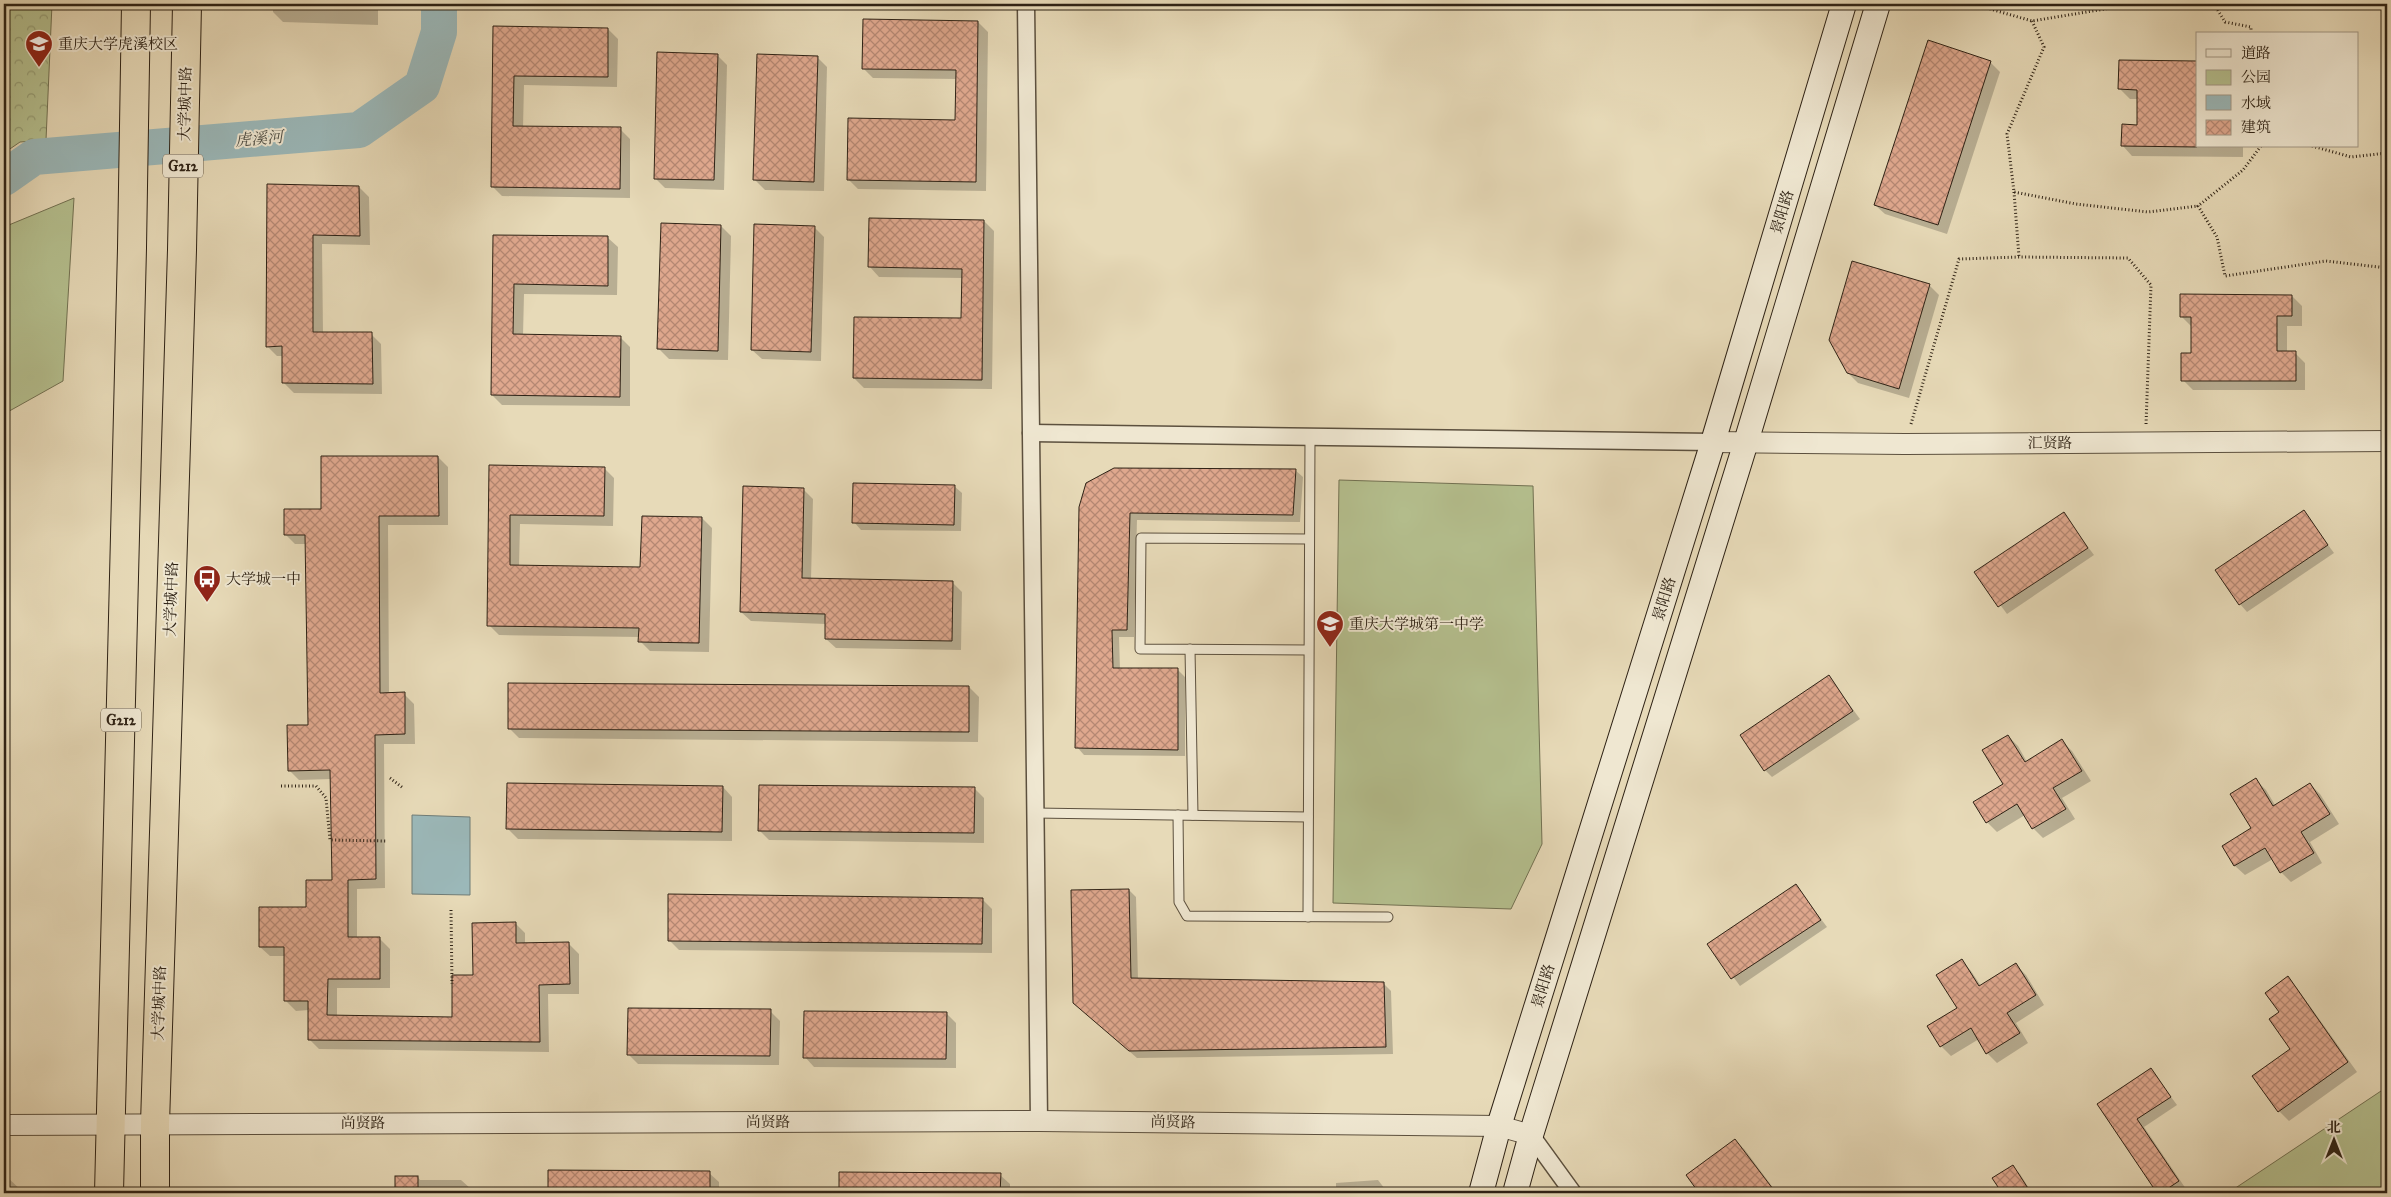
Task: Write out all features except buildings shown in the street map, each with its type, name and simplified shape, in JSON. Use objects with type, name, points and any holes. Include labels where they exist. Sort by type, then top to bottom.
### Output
[{"type":"highway","name":"G212","points":[[109,1193],[132,248],[136,4]]},
{"type":"highway","name":"大学城中路","points":[[155,1193],[155,1124],[182,250],[187,4]]},
{"type":"main road","name":"景阳路","points":[[1481,1193],[1499,1126],[1713,442],[1844,4]]},
{"type":"main road","points":[[1516,1193],[1531,1135],[1746,442],[1878,4]]},
{"type":"street","points":[[1026,4],[1039,1121]]},
{"type":"street","points":[[1031,433],[1713,442]]},
{"type":"street","name":"汇贤路","points":[[1713,442],[1905,444],[2387,441]]},
{"type":"street","name":"尚贤路","points":[[4,1125],[1039,1121],[1499,1126],[1531,1135]]},
{"type":"street","points":[[1531,1135],[1573,1193]]},
{"type":"lane","points":[[1308,917],[1308,539],[1310,437]]},
{"type":"lane","points":[[1308,539],[1141,538],[1140,649],[1308,650]]},
{"type":"lane","points":[[1190,649],[1193,815]]},
{"type":"lane","points":[[1035,813],[1308,817]]},
{"type":"lane","points":[[1178,815],[1179,902],[1187,916],[1388,917]]},
{"type":"path","points":[[1973,4],[2032,21],[2135,4]]},
{"type":"path","points":[[2214,4],[2225,22],[2251,27],[2251,32]]},
{"type":"path","points":[[2019,257],[2007,134],[2044,47],[2032,21]]},
{"type":"path","points":[[2014,192],[2076,204],[2148,212],[2198,206],[2243,170],[2259,148]]},
{"type":"path","points":[[2319,148],[2351,157],[2387,153]]},
{"type":"path","points":[[2198,206],[2217,237],[2225,276],[2326,261],[2387,268]]},
{"type":"path","points":[[1905,444],[1958,259],[2019,257],[2128,258],[2151,285],[2146,442]]},
{"type":"path","points":[[390,778],[403,788]]},
{"type":"path","points":[[281,786],[316,786],[326,798],[330,840],[387,841]]},
{"type":"path","points":[[451,910],[452,984]]},
{"type":"green space","name":"重庆大学虎溪校区","points":[[4,4],[52,4],[46,140],[20,142],[4,153]]},
{"type":"green space","points":[[74,198],[63,381],[4,414],[4,227]]},
{"type":"green space","points":[[1339,480],[1533,486],[1542,844],[1511,909],[1333,903]]},
{"type":"green space","points":[[2387,1087],[2387,1193],[2228,1193]]},
{"type":"water","points":[[412,815],[470,817],[470,895],[412,894]]},
{"type":"waterway","name":"虎溪河","points":[[4,178],[34,157],[359,130],[422,86],[439,32],[439,4]]},
{"type":"place","name":"重庆大学虎溪校区","points":[[39,68]]},
{"type":"place","name":"大学城一中","points":[[207,603]]},
{"type":"place","name":"重庆大学城第一中学","points":[[1330,648]]}]
